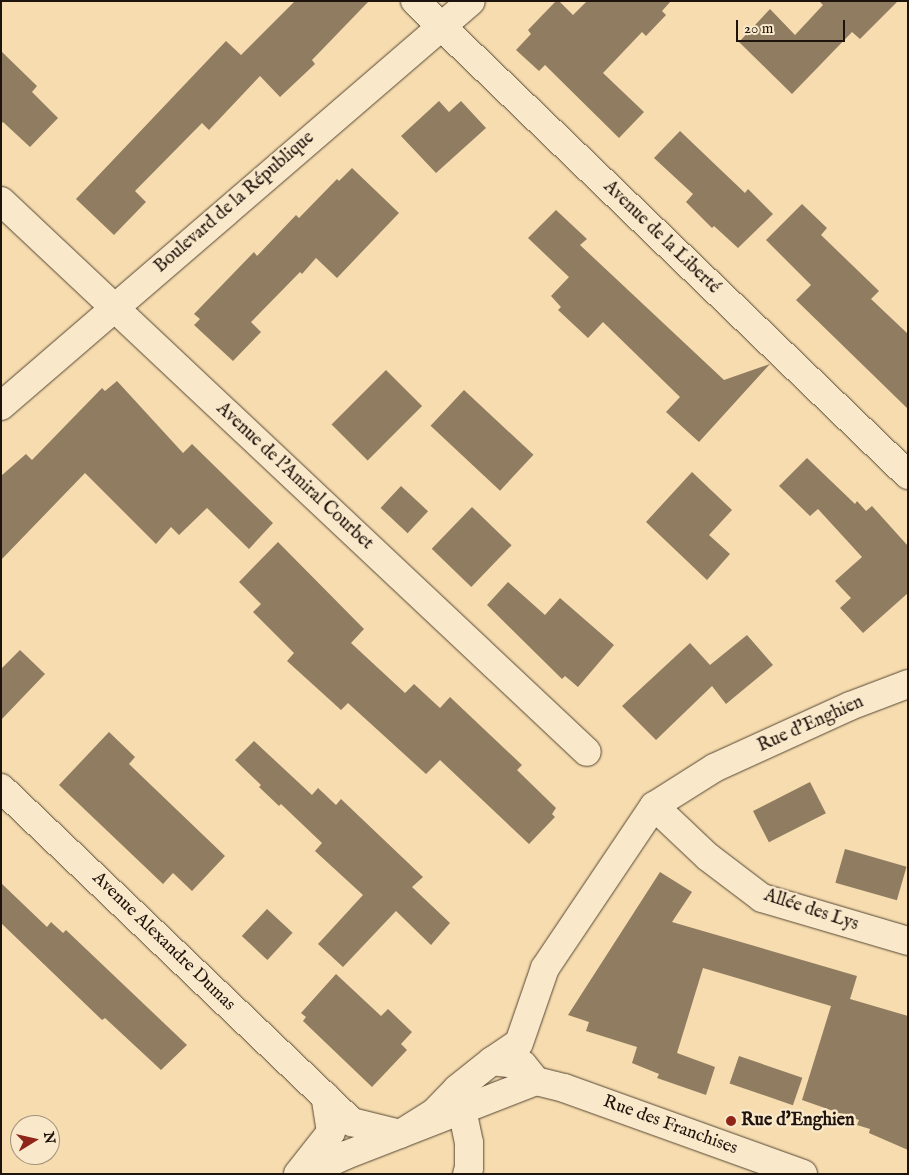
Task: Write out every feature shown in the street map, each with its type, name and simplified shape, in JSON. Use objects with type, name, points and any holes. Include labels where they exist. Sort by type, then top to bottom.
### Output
[{"type":"street","name":"Avenue de la Liberté","points":[[415,1],[908,475]]},
{"type":"street","name":"Boulevard de la République","points":[[1,406],[471,1]]},
{"type":"street","name":"Avenue de l'Amiral Courbet","points":[[1,201],[587,752]]},
{"type":"street","name":"Rue d'Enghien","points":[[306,1174],[400,1134],[434,1112],[460,1100],[492,1060],[519,1043],[545,968],[654,806],[714,768],[850,706],[908,684]]},
{"type":"street","name":"Avenue Alexandre Dumas","points":[[1,788],[352,1122],[400,1134]]},
{"type":"street","name":"Allée des Lys","points":[[654,806],[708,857],[762,898],[908,941]]},
{"type":"street","name":"Rue des Franchises","points":[[492,1060],[523,1065],[536,1081],[564,1088],[803,1174]]},
{"type":"street","points":[[467,1174],[469,1168],[469,1143],[460,1100],[536,1081]]},
{"type":"street","points":[[298,1174],[332,1132],[325,1096]]},
{"type":"building","points":[[295,1],[369,1],[312,60],[315,64],[280,97],[260,76],[209,130],[202,123],[135,191],[146,202],[114,235],[76,199],[226,41],[241,55]]},
{"type":"building","points":[[556,1],[559,1],[573,15],[587,1],[671,1],[662,11],[666,15],[646,36],[642,32],[603,73],[644,112],[619,138],[545,65],[539,71],[516,50],[531,34],[528,30]]},
{"type":"building","points":[[819,1],[898,1],[860,39],[852,32],[792,94],[739,42],[770,9],[795,35],[823,5]]},
{"type":"building","points":[[1,51],[37,86],[32,92],[58,118],[30,147],[3,122],[1,124]]},
{"type":"building","points":[[439,101],[449,112],[461,101],[486,128],[436,173],[401,136]]},
{"type":"building","points":[[680,131],[745,193],[748,189],[773,214],[738,248],[714,226],[712,228],[686,202],[693,194],[654,158]]},
{"type":"building","points":[[352,168],[399,213],[337,278],[316,258],[302,274],[300,272],[251,322],[261,332],[233,361],[194,325],[200,319],[194,314],[254,252],[257,256],[296,215],[299,218],[337,179],[339,181]]},
{"type":"building","points":[[802,204],[827,228],[821,235],[879,291],[871,299],[908,334],[908,409],[796,300],[811,285],[766,240]]},
{"type":"building","points":[[556,210],[587,239],[580,245],[724,380],[770,364],[699,442],[666,412],[680,397],[603,322],[588,338],[558,310],[561,307],[551,296],[569,277],[528,238]]},
{"type":"building","points":[[386,370],[422,406],[368,461],[332,424]]},
{"type":"building","points":[[117,381],[183,453],[192,444],[273,523],[249,549],[207,508],[179,535],[171,527],[156,544],[85,473],[1,560],[1,476],[26,454],[32,460],[102,388],[105,391]]},
{"type":"building","points":[[464,390],[533,455],[500,491],[431,426]]},
{"type":"building","points":[[807,458],[855,504],[857,501],[866,511],[872,506],[908,546],[908,593],[863,633],[840,608],[851,598],[835,581],[862,557],[818,509],[810,516],[779,486]]},
{"type":"building","points":[[692,472],[732,510],[709,535],[730,554],[707,580],[646,522]]},
{"type":"building","points":[[401,486],[428,511],[408,533],[381,508]]},
{"type":"building","points":[[472,507],[512,545],[471,587],[432,549]]},
{"type":"building","points":[[278,542],[364,629],[351,643],[405,693],[414,684],[440,708],[450,697],[522,765],[517,770],[556,808],[552,814],[555,817],[529,844],[440,760],[426,774],[348,703],[341,710],[287,661],[294,653],[253,612],[261,604],[239,582]]},
{"type":"building","points":[[508,582],[545,615],[560,598],[614,645],[578,687],[565,676],[562,679],[487,605]]},
{"type":"building","points":[[747,635],[773,665],[726,704],[712,686],[656,740],[622,706],[690,643],[710,665]]},
{"type":"building","points":[[20,650],[45,674],[1,720],[1,669]]},
{"type":"building","points":[[109,732],[135,757],[129,764],[225,856],[192,891],[173,873],[163,884],[59,785]]},
{"type":"building","points":[[254,741],[312,795],[318,788],[336,805],[341,799],[423,877],[412,887],[450,923],[431,945],[396,911],[343,967],[318,944],[363,895],[315,851],[322,843],[281,804],[279,806],[259,787],[261,785],[235,760]]},
{"type":"building","points":[[810,782],[826,813],[769,842],[753,811]]},
{"type":"building","points":[[845,849],[907,867],[897,900],[835,883]]},
{"type":"building","points":[[660,872],[692,892],[672,922],[857,976],[850,999],[908,1016],[908,1150],[869,1133],[870,1129],[857,1125],[859,1120],[802,1100],[831,1006],[703,968],[677,1053],[715,1067],[706,1095],[657,1078],[659,1074],[632,1063],[637,1047],[586,1031],[589,1022],[568,1015]]},
{"type":"building","points":[[1,883],[47,927],[51,922],[63,933],[66,930],[187,1045],[161,1070],[105,1018],[102,1020],[1,923]]},
{"type":"building","points":[[267,909],[293,933],[267,960],[242,936]]},
{"type":"building","points":[[336,974],[381,1016],[388,1009],[412,1032],[401,1044],[407,1050],[372,1087],[303,1021],[306,1017],[301,1013]]},
{"type":"building","points":[[739,1056],[802,1078],[793,1105],[730,1083]]},
{"type":"place","name":"Rue d'Enghien","points":[[731,1121]]}]
